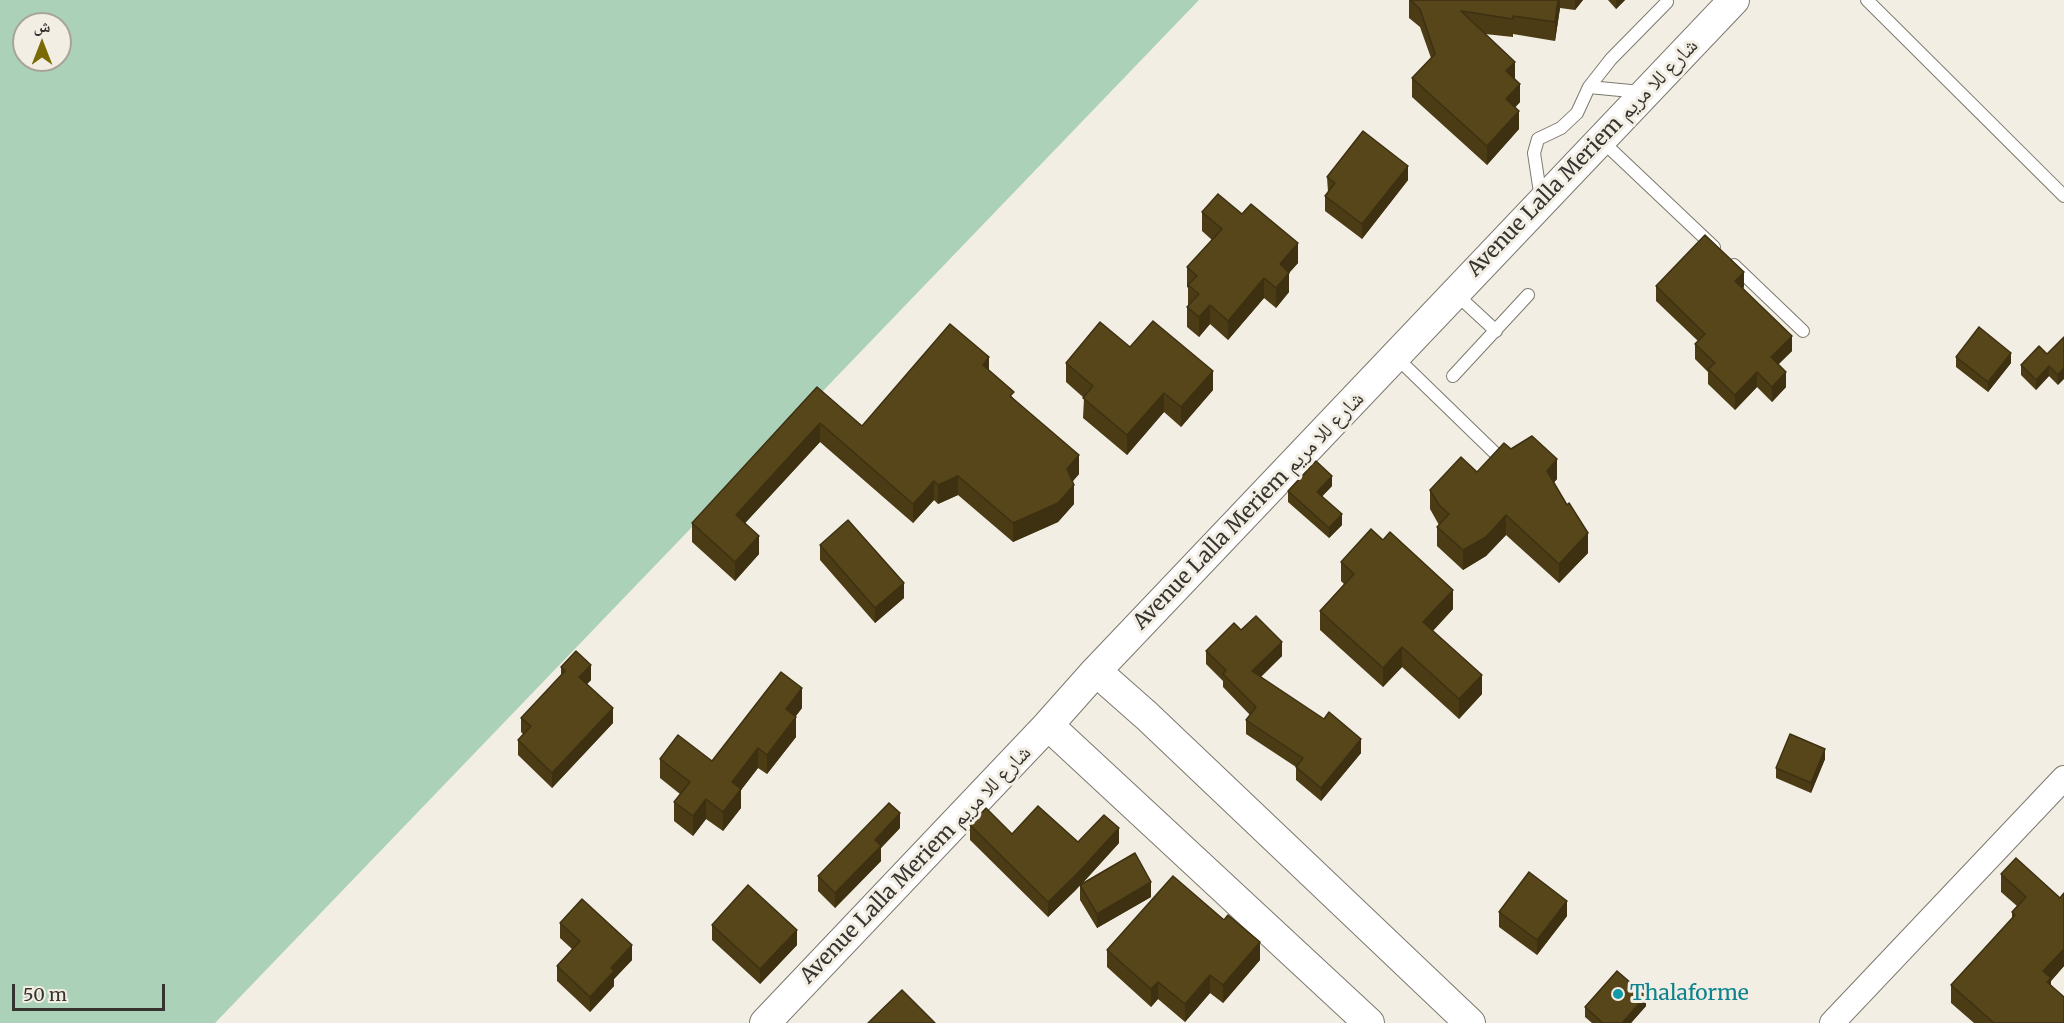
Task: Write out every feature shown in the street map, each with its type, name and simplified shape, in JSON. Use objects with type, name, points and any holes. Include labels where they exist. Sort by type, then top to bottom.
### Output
[{"type":"street","name":"Avenue Lalla Meriem شارع للا مريم","points":[[765,1023],[1734,0]]},
{"type":"street","points":[[1096,671],[1156,724],[1470,1023]]},
{"type":"street","points":[[1048,725],[1369,1023]]},
{"type":"street","points":[[1832,1023],[2064,778]]},
{"type":"lane","points":[[1867,0],[2064,196]]},
{"type":"lane","points":[[1541,203],[1534,153],[1538,139],[1561,128],[1577,113],[1589,87],[1611,59],[1667,2]]},
{"type":"lane","points":[[1589,87],[1647,93]]},
{"type":"lane","points":[[1602,141],[1803,331]]},
{"type":"lane","points":[[1455,293],[1496,331]]},
{"type":"lane","points":[[1453,376],[1528,295]]},
{"type":"lane","points":[[1395,356],[1498,456]]},
{"type":"green space","points":[[0,0],[1199,0],[215,1023],[0,1023]]},
{"type":"building","points":[[1410,0],[1558,0],[1555,22],[1513,16],[1513,19],[1461,11],[1515,62],[1506,71],[1520,84],[1506,99],[1519,111],[1487,146],[1412,78],[1435,54],[1420,9]]},
{"type":"building","points":[[1363,131],[1408,166],[1362,224],[1325,196],[1335,183],[1327,177]]},
{"type":"building","points":[[1218,194],[1242,214],[1251,204],[1298,243],[1280,264],[1289,273],[1276,288],[1264,278],[1228,321],[1210,305],[1199,317],[1187,307],[1199,294],[1188,285],[1197,276],[1187,267],[1222,229],[1202,212]]},
{"type":"building","points":[[1705,235],[1744,272],[1735,281],[1792,336],[1771,357],[1786,372],[1772,387],[1757,372],[1735,395],[1708,369],[1715,363],[1695,344],[1705,334],[1656,286]]},
{"type":"building","points":[[1153,321],[1213,371],[1181,407],[1164,393],[1127,435],[1083,398],[1093,386],[1066,363],[1100,322],[1130,347]]},
{"type":"building","points":[[950,324],[989,357],[983,365],[1014,392],[1010,396],[1079,455],[1067,469],[1074,485],[1058,503],[1013,523],[958,476],[938,485],[934,481],[913,504],[820,423],[736,515],[759,536],[735,562],[692,523],[817,387],[862,426]]},
{"type":"building","points":[[1979,327],[2011,353],[1988,382],[1956,357]]},
{"type":"building","points":[[2064,337],[2064,368],[2058,375],[2049,366],[2036,380],[2021,365],[2039,346],[2047,354]]},
{"type":"building","points":[[1532,436],[1557,459],[1547,471],[1567,505],[1569,503],[1588,533],[1559,564],[1506,515],[1486,537],[1463,550],[1437,527],[1449,514],[1439,505],[1430,490],[1461,457],[1477,472],[1504,443],[1511,449]]},
{"type":"building","points":[[1316,461],[1332,476],[1317,492],[1342,514],[1329,528],[1288,491]]},
{"type":"building","points":[[848,520],[904,583],[875,608],[820,545]]},
{"type":"building","points":[[1371,529],[1383,540],[1390,532],[1453,590],[1423,622],[1482,675],[1459,699],[1402,647],[1383,668],[1320,611],[1354,574],[1341,562]]},
{"type":"building","points":[[1256,616],[1282,642],[1252,671],[1324,719],[1329,712],[1361,739],[1321,788],[1296,767],[1303,758],[1246,720],[1256,707],[1223,674],[1226,670],[1206,651],[1234,623],[1241,630]]},
{"type":"building","points":[[576,651],[591,665],[579,677],[613,708],[552,773],[518,740],[531,726],[521,718],[565,671],[561,667]]},
{"type":"building","points":[[781,672],[802,688],[786,709],[796,717],[767,755],[758,748],[732,782],[741,789],[723,812],[706,799],[693,816],[674,802],[690,782],[660,759],[678,735],[712,761]]},
{"type":"building","points":[[1790,734],[1825,749],[1811,783],[1776,768]]},
{"type":"building","points":[[889,803],[900,813],[875,840],[881,846],[835,893],[818,876]]},
{"type":"building","points":[[1038,806],[1078,842],[1104,815],[1119,828],[1048,902],[970,825],[986,808],[1012,834]]},
{"type":"building","points":[[1135,853],[1151,882],[1097,914],[1080,885]]},
{"type":"building","points":[[2016,858],[2060,898],[2064,893],[2064,949],[2043,971],[2051,978],[2047,982],[2064,997],[2064,1023],[1994,1023],[1951,985],[2015,915],[2012,912],[2026,897],[2001,874]]},
{"type":"building","points":[[1529,872],[1567,901],[1537,940],[1499,912]]},
{"type":"building","points":[[1173,876],[1224,920],[1228,915],[1260,942],[1223,985],[1210,975],[1185,1004],[1158,982],[1151,989],[1107,950]]},
{"type":"building","points":[[748,885],[797,930],[760,969],[712,925]]},
{"type":"building","points":[[582,899],[632,945],[611,968],[614,971],[590,997],[557,966],[580,941],[560,923]]},
{"type":"building","name":"Thalaforme","points":[[1617,971],[1646,996],[1622,1023],[1603,1023],[1585,1007]]},
{"type":"building","points":[[902,990],[935,1023],[868,1023]]},
{"type":"place","name":"Thalaforme","points":[[1618,994]]}]
